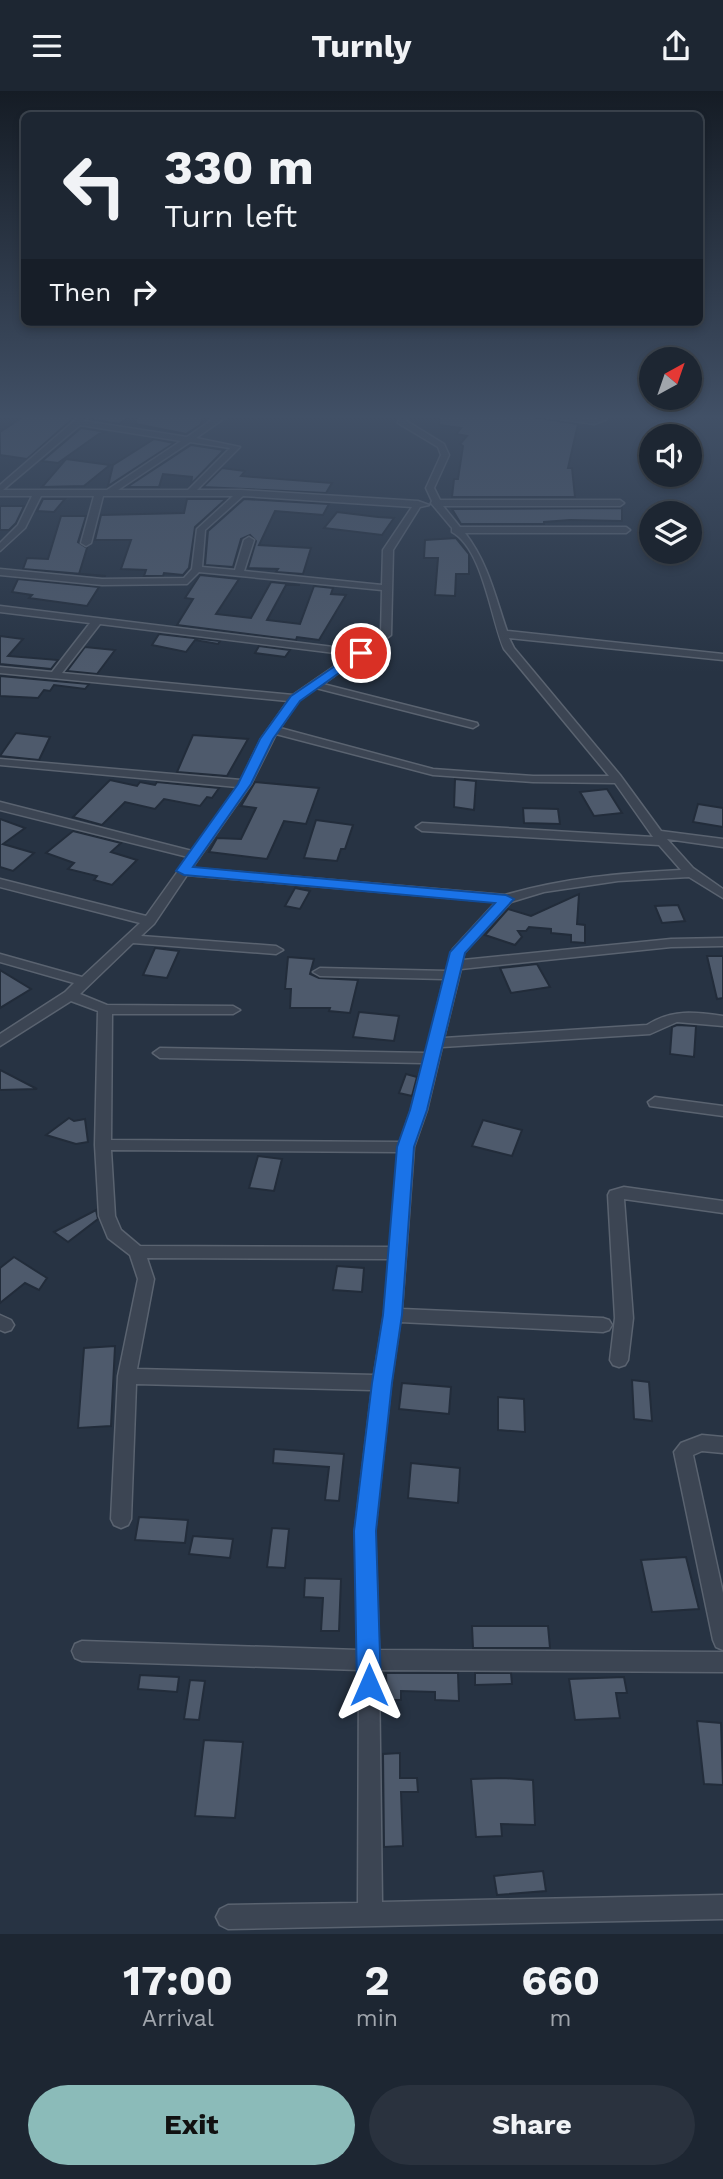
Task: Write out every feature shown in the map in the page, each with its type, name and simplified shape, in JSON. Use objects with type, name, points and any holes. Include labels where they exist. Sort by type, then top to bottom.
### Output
[{"type":"street","points":[[0,548],[22,526],[34,501]]},
{"type":"street","points":[[86,543],[97,501]]},
{"type":"street","points":[[0,572],[102,582],[180,583],[190,579],[197,569],[201,529],[232,501]]},
{"type":"street","points":[[370,501],[418,504],[620,503]]},
{"type":"street","points":[[435,501],[479,560],[509,649],[617,780],[658,837],[689,873],[723,894]]},
{"type":"street","points":[[0,1041],[70,995],[132,939],[149,921],[245,784],[273,730],[295,698],[386,635],[388,550],[418,504]]},
{"type":"street","points":[[456,530],[626,530]]},
{"type":"street","points":[[239,573],[249,540]]},
{"type":"street","points":[[197,569],[387,588]]},
{"type":"street","points":[[0,609],[361,653]]},
{"type":"street","points":[[0,622],[12,610]]},
{"type":"street","points":[[55,675],[97,621]]},
{"type":"street","points":[[502,634],[723,657]]},
{"type":"street","points":[[0,670],[295,698]]},
{"type":"street","points":[[315,685],[473,725]]},
{"type":"street","points":[[273,730],[433,772],[533,779],[617,780]]},
{"type":"street","points":[[0,762],[245,784]]},
{"type":"street","points":[[0,806],[195,855]]},
{"type":"street","points":[[422,827],[658,837],[723,843]]},
{"type":"street","points":[[184,871],[506,899],[542,888],[618,877],[689,873]]},
{"type":"street","points":[[0,883],[149,921]]},
{"type":"street","points":[[370,1913],[369,1660],[365,1531],[382,1383],[393,1315],[406,1147],[458,952],[506,899]]},
{"type":"street","points":[[132,939],[276,950]]},
{"type":"street","points":[[320,972],[453,970],[671,943],[723,943]]},
{"type":"street","points":[[0,958],[85,982]]},
{"type":"street","points":[[70,995],[104,1009],[233,1010]]},
{"type":"street","points":[[104,1009],[103,1145],[107,1216],[114,1234],[137,1252],[146,1279],[127,1376],[121,1519]]},
{"type":"street","points":[[160,1053],[434,1050],[650,1029],[666,1018],[687,1016],[723,1021]]},
{"type":"street","points":[[655,1102],[723,1111]]},
{"type":"street","points":[[103,1145],[406,1147]]},
{"type":"street","points":[[619,1360],[624,1318],[616,1195],[624,1193],[723,1207]]},
{"type":"street","points":[[137,1252],[398,1253]]},
{"type":"street","points":[[393,1315],[603,1325]]},
{"type":"street","points":[[127,1376],[382,1383]]},
{"type":"street","points":[[723,1445],[691,1444],[683,1452],[723,1640]]},
{"type":"street","points":[[82,1651],[369,1660],[723,1662]]},
{"type":"street","points":[[228,1917],[723,1907]]},
{"type":"building","points":[[42,501],[63,501],[54,512],[37,511]]},
{"type":"building","points":[[187,501],[224,501],[195,527],[189,568],[183,575],[164,573],[163,576],[144,576],[146,570],[121,569],[131,540],[95,540],[101,515],[184,513]]},
{"type":"building","points":[[242,501],[329,504],[323,515],[275,511],[259,545],[311,548],[303,574],[276,572],[278,569],[248,568],[256,541],[250,535],[241,539],[233,567],[205,565],[208,531]]},
{"type":"building","points":[[0,506],[24,506],[16,523],[9,530],[0,530]]},
{"type":"building","points":[[622,508],[622,521],[570,520],[544,524],[461,524],[452,509]]},
{"type":"building","points":[[337,512],[394,518],[382,535],[324,528]]},
{"type":"building","points":[[61,516],[86,516],[78,542],[87,548],[79,574],[23,569],[27,558],[48,559]]},
{"type":"building","points":[[456,538],[469,554],[469,574],[456,574],[455,596],[435,595],[438,558],[424,558],[425,540]]},
{"type":"building","points":[[200,575],[239,579],[216,614],[251,618],[271,582],[300,585],[286,585],[267,620],[300,624],[314,586],[333,588],[331,594],[346,595],[319,640],[297,637],[296,640],[177,625],[193,599],[185,598]]},
{"type":"building","points":[[18,579],[99,587],[87,606],[29,598],[32,595],[12,592]]},
{"type":"building","points":[[159,634],[220,641],[218,644],[195,640],[186,652],[152,645]]},
{"type":"building","points":[[0,636],[23,639],[8,656],[58,660],[51,669],[0,664]]},
{"type":"building","points":[[259,646],[290,650],[285,657],[255,653]]},
{"type":"building","points":[[85,647],[115,650],[97,674],[67,671]]},
{"type":"building","points":[[0,676],[89,684],[85,689],[54,685],[50,691],[44,690],[38,698],[0,696]]},
{"type":"building","points":[[16,733],[50,737],[39,760],[0,756]]},
{"type":"building","points":[[193,735],[248,739],[227,776],[177,772]]},
{"type":"building","points":[[455,779],[476,781],[474,810],[454,807]]},
{"type":"building","points":[[110,780],[137,786],[140,782],[155,785],[157,782],[219,788],[212,798],[207,797],[200,806],[164,799],[155,809],[125,802],[102,825],[73,817]]},
{"type":"building","points":[[255,782],[319,788],[306,824],[284,821],[267,859],[209,852],[217,838],[241,839],[256,808],[241,806]]},
{"type":"building","points":[[607,789],[622,813],[594,816],[580,792]]},
{"type":"building","points":[[698,804],[723,808],[723,827],[693,822]]},
{"type":"building","points":[[523,808],[558,809],[560,824],[524,823]]},
{"type":"building","points":[[0,819],[25,828],[3,844],[34,853],[13,871],[0,867]]},
{"type":"building","points":[[316,820],[353,825],[345,849],[341,849],[337,861],[304,858]]},
{"type":"building","points":[[73,831],[121,843],[111,852],[137,860],[112,885],[94,880],[97,876],[68,869],[74,863],[46,853]]},
{"type":"building","points":[[295,888],[310,891],[300,909],[285,906]]},
{"type":"building","points":[[579,894],[577,924],[585,925],[585,943],[571,942],[571,935],[551,933],[551,929],[529,927],[526,931],[518,931],[522,937],[515,945],[485,935],[508,909],[531,916]]},
{"type":"building","points":[[678,905],[685,921],[662,923],[655,906]]},
{"type":"building","points":[[155,948],[179,951],[167,978],[143,975]]},
{"type":"building","points":[[707,956],[723,956],[723,998],[717,999]]},
{"type":"building","points":[[288,957],[314,959],[310,974],[319,978],[358,980],[350,1013],[329,1011],[330,1008],[290,1008],[291,989],[285,989]]},
{"type":"building","points":[[537,964],[550,987],[511,993],[500,968]]},
{"type":"building","points":[[0,970],[31,989],[0,1008]]},
{"type":"building","points":[[359,1012],[399,1016],[394,1041],[353,1037]]},
{"type":"building","points":[[696,1026],[694,1057],[670,1054],[672,1027]]},
{"type":"building","points":[[0,1070],[37,1089],[0,1090]]},
{"type":"building","points":[[406,1074],[417,1077],[412,1096],[399,1093]]},
{"type":"building","points":[[69,1118],[74,1121],[85,1119],[88,1142],[76,1144],[46,1135]]},
{"type":"building","points":[[483,1120],[522,1130],[512,1156],[472,1146]]},
{"type":"building","points":[[258,1156],[282,1159],[274,1191],[249,1188]]},
{"type":"building","points":[[96,1210],[98,1219],[68,1242],[54,1232]]},
{"type":"building","points":[[14,1257],[47,1278],[39,1290],[25,1283],[0,1303],[0,1268]]},
{"type":"building","points":[[337,1266],[364,1268],[362,1292],[333,1290]]},
{"type":"building","points":[[115,1346],[111,1426],[78,1428],[84,1348]]},
{"type":"building","points":[[632,1380],[649,1382],[652,1421],[634,1419]]},
{"type":"building","points":[[402,1383],[451,1387],[449,1414],[399,1409]]},
{"type":"building","points":[[498,1397],[524,1399],[525,1432],[498,1430]]},
{"type":"building","points":[[274,1449],[344,1454],[339,1501],[325,1500],[329,1467],[273,1463]]},
{"type":"building","points":[[411,1463],[460,1468],[458,1503],[408,1498]]},
{"type":"building","points":[[139,1517],[188,1520],[185,1543],[135,1540]]},
{"type":"building","points":[[272,1528],[289,1529],[285,1568],[267,1567]]},
{"type":"building","points":[[193,1536],[233,1539],[230,1558],[189,1554]]},
{"type":"building","points":[[686,1557],[699,1609],[652,1612],[641,1560]]},
{"type":"building","points":[[305,1578],[341,1579],[339,1631],[321,1631],[323,1598],[304,1597]]},
{"type":"building","points":[[472,1626],[548,1626],[550,1648],[473,1648]]},
{"type":"building","points":[[386,1673],[458,1673],[459,1701],[435,1700],[435,1692],[401,1691],[401,1700],[387,1700]]},
{"type":"building","points":[[475,1673],[511,1673],[512,1684],[475,1685]]},
{"type":"building","points":[[140,1675],[179,1677],[177,1692],[138,1689]]},
{"type":"building","points":[[624,1677],[627,1693],[616,1693],[620,1718],[575,1720],[569,1679]]},
{"type":"building","points":[[190,1680],[205,1681],[199,1720],[184,1719]]},
{"type":"building","points":[[697,1721],[721,1723],[723,1785],[704,1784]]},
{"type":"building","points":[[204,1740],[243,1742],[235,1818],[195,1816]]},
{"type":"building","points":[[400,1753],[400,1778],[417,1778],[418,1792],[401,1792],[403,1846],[384,1847],[383,1754]]},
{"type":"building","points":[[471,1779],[533,1780],[535,1825],[501,1824],[502,1836],[476,1837]]},
{"type":"building","points":[[543,1871],[546,1891],[497,1895],[494,1876]]},
{"type":"route","points":[[361,653],[295,698],[267,739],[245,784],[184,871],[506,899],[458,952],[419,1110],[406,1147],[393,1315],[382,1383],[365,1531],[369,1685]]}]
